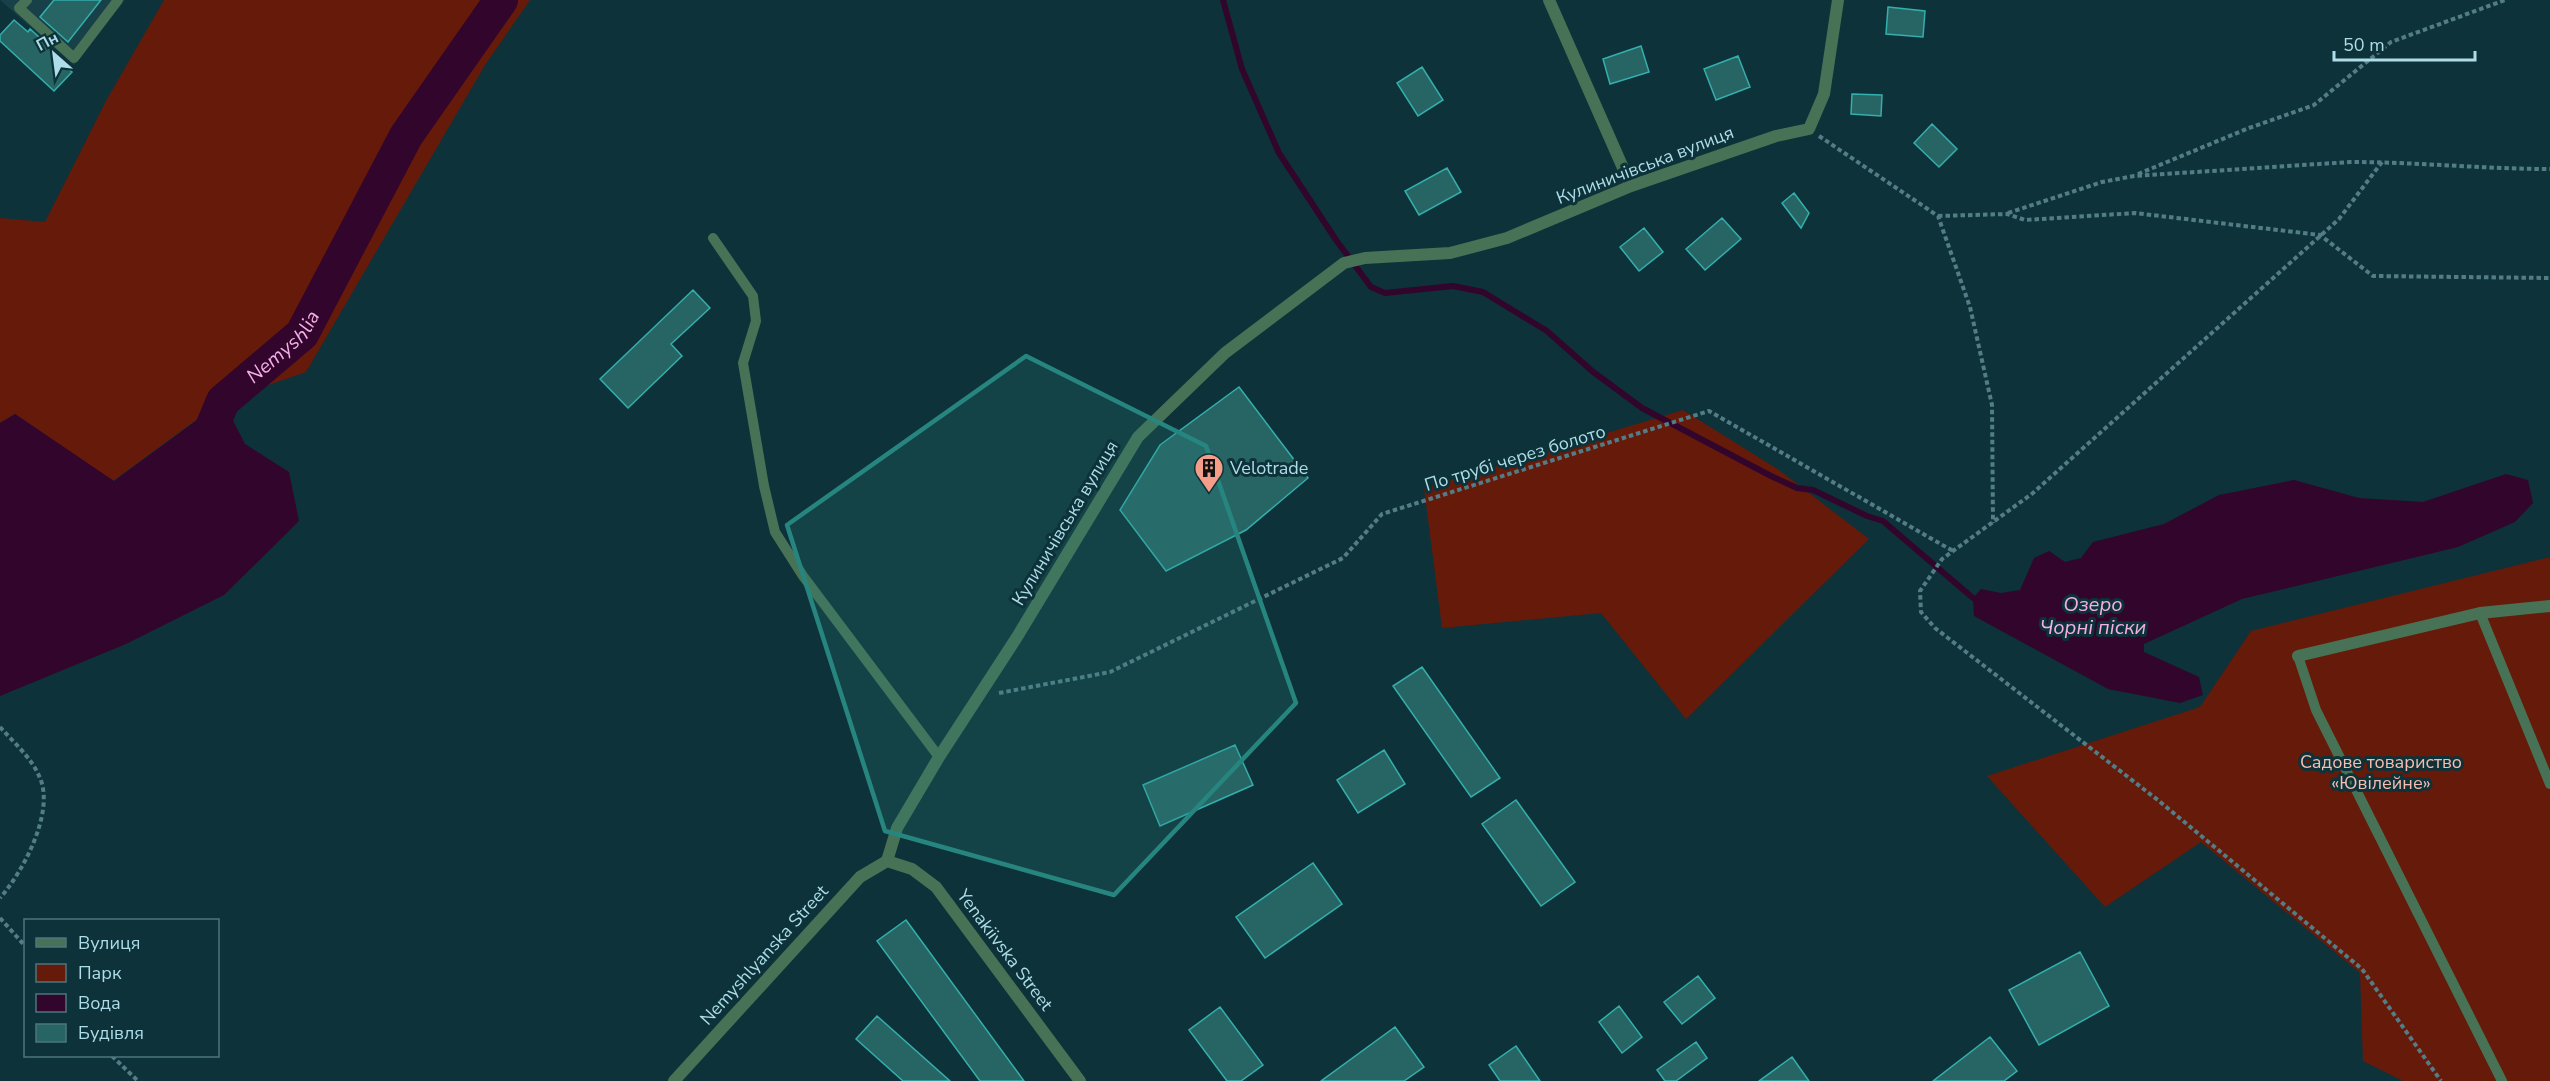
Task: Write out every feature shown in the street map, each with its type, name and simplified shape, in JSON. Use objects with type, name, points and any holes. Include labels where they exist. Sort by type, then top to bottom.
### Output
[{"type":"street","points":[[1549,0],[1631,186]]},
{"type":"street","points":[[1809,129],[1824,94],[1838,0]]},
{"type":"street","name":"Кулиничівська вулиця","points":[[887,861],[897,828],[939,757],[1138,437],[1225,353],[1344,263],[1365,258],[1450,253],[1507,238],[1631,186],[1776,136],[1809,129]]},
{"type":"street","points":[[2298,656],[2480,613],[2550,606]]},
{"type":"street","name":"Nemyshlyanska Street","points":[[674,1081],[860,877],[887,861]]},
{"type":"street","name":"Yenakiivska Street","points":[[887,861],[912,869],[936,886],[1080,1081]]},
{"type":"lane","points":[[27,0],[19,8],[74,58],[118,0]]},
{"type":"lane","points":[[712,238],[753,296],[756,321],[743,363],[764,486],[775,532],[803,576],[939,757]]},
{"type":"lane","points":[[2480,613],[2550,784]]},
{"type":"lane","points":[[2298,656],[2316,710],[2502,1081]]},
{"type":"path","points":[[2134,176],[2249,128],[2314,105],[2391,42],[2505,0]]},
{"type":"path","points":[[1809,129],[1938,216],[2007,214],[2102,182],[2134,176],[2382,162],[2499,169],[2550,169]]},
{"type":"path","points":[[2382,162],[2338,219],[2033,493],[1942,559],[1920,591],[1922,612],[1935,628],[2159,801],[2362,969],[2441,1081]]},
{"type":"path","points":[[2007,214],[2025,220],[2135,213],[2320,235],[2373,276],[2550,278]]},
{"type":"path","points":[[1938,216],[1970,307],[1992,405],[1992,523]]},
{"type":"path","name":"По трубі через болото","points":[[978,697],[1110,672],[1343,558],[1382,514],[1709,411],[1953,551]]},
{"type":"path","points":[[0,727],[34,765],[42,781],[42,802],[39,827],[22,868],[0,898]]},
{"type":"path","points":[[0,918],[24,945]]},
{"type":"path","points":[[113,1057],[138,1081]]},
{"type":"highlighted area","points":[[1026,356],[1206,446],[1296,703],[1114,895],[885,831],[787,525]]},
{"type":"shaded area","points":[[0,0],[125,0],[74,65]]},
{"type":"green space","points":[[164,0],[530,0],[485,65],[306,372],[222,401],[113,481],[15,414],[0,423],[0,218],[45,222],[106,101]]},
{"type":"green space","points":[[1683,410],[1779,470],[1869,539],[1686,719],[1601,613],[1442,628],[1424,488]]},
{"type":"green space","name":"Садове товариство «Ювілейне»","points":[[2550,557],[2550,1081],[2403,1081],[2363,1061],[2360,973],[2201,842],[2105,907],[1987,776],[2200,707],[2251,631]]},
{"type":"water","points":[[223,401],[245,444],[289,472],[299,521],[224,595],[126,644],[0,696],[0,423],[15,414],[114,481]]},
{"type":"water","name":"Озеро Чорні піски","points":[[2506,474],[2528,480],[2533,503],[2515,522],[2458,547],[2242,599],[2144,644],[2144,652],[2199,677],[2203,695],[2180,703],[2108,689],[1974,616],[1973,598],[1981,589],[2001,593],[2020,590],[2034,558],[2049,551],[2065,562],[2081,558],[2093,542],[2164,524],[2219,495],[2294,480],[2359,498],[2423,502]]},
{"type":"building","points":[[54,0],[101,0],[68,42],[40,17]]},
{"type":"building","points":[[1888,7],[1925,11],[1923,37],[1886,34]]},
{"type":"building","points":[[14,20],[28,32],[30,29],[58,54],[55,57],[72,72],[54,91],[0,41],[0,35]]},
{"type":"building","points":[[1641,46],[1649,72],[1610,84],[1603,59]]},
{"type":"building","points":[[1738,56],[1750,87],[1716,100],[1704,69]]},
{"type":"building","points":[[1422,67],[1443,100],[1418,116],[1397,83]]},
{"type":"building","points":[[1852,94],[1882,95],[1881,116],[1851,114]]},
{"type":"building","points":[[1932,124],[1957,149],[1939,167],[1914,143]]},
{"type":"building","points":[[1447,168],[1461,192],[1419,215],[1405,191]]},
{"type":"building","points":[[1794,193],[1809,213],[1801,228],[1782,203]]},
{"type":"building","points":[[1722,218],[1741,239],[1705,270],[1686,249]]},
{"type":"building","points":[[1644,228],[1663,252],[1639,271],[1620,247]]},
{"type":"building","points":[[693,290],[710,308],[671,344],[682,356],[628,408],[600,379]]},
{"type":"building","name":"Velotrade","points":[[1239,387],[1308,478],[1246,530],[1166,571],[1120,510],[1160,445]]},
{"type":"building","points":[[1422,667],[1500,778],[1471,797],[1393,686]]},
{"type":"building","points":[[1235,745],[1253,785],[1160,826],[1143,785]]},
{"type":"building","points":[[1384,750],[1405,784],[1358,813],[1337,780]]},
{"type":"building","points":[[1516,800],[1575,882],[1541,906],[1482,824]]},
{"type":"building","points":[[1313,863],[1342,904],[1265,958],[1236,917]]},
{"type":"building","points":[[906,920],[1024,1081],[980,1081],[877,941]]},
{"type":"building","points":[[2080,952],[2109,1006],[2039,1045],[2009,990]]},
{"type":"building","points":[[1698,976],[1715,998],[1682,1024],[1664,1002]]},
{"type":"building","points":[[1619,1006],[1642,1037],[1622,1053],[1599,1022]]},
{"type":"building","points":[[1220,1007],[1263,1065],[1241,1081],[1227,1081],[1189,1030]]},
{"type":"building","points":[[877,1016],[950,1081],[903,1081],[856,1039]]},
{"type":"building","points":[[1395,1027],[1424,1067],[1404,1081],[1321,1081]]},
{"type":"building","points":[[1990,1037],[2017,1071],[2004,1081],[1933,1081]]},
{"type":"building","points":[[1696,1042],[1707,1058],[1676,1081],[1665,1081],[1657,1070]]},
{"type":"building","points":[[1516,1046],[1540,1081],[1500,1081],[1489,1065]]},
{"type":"building","points":[[1792,1057],[1809,1081],[1759,1081]]},
{"type":"waterway","name":"Nemyshlia","points":[[205,444],[223,401],[302,334],[406,136],[501,0]]},
{"type":"waterway","points":[[1223,0],[1242,69],[1279,153],[1336,240],[1371,287],[1385,293],[1453,286],[1483,292],[1547,331],[1592,371],[1642,408],[1771,476],[1797,488],[1813,490],[1867,516],[1883,521],[1973,598]]},
{"type":"place","name":"Velotrade","points":[[1209,494]]}]
